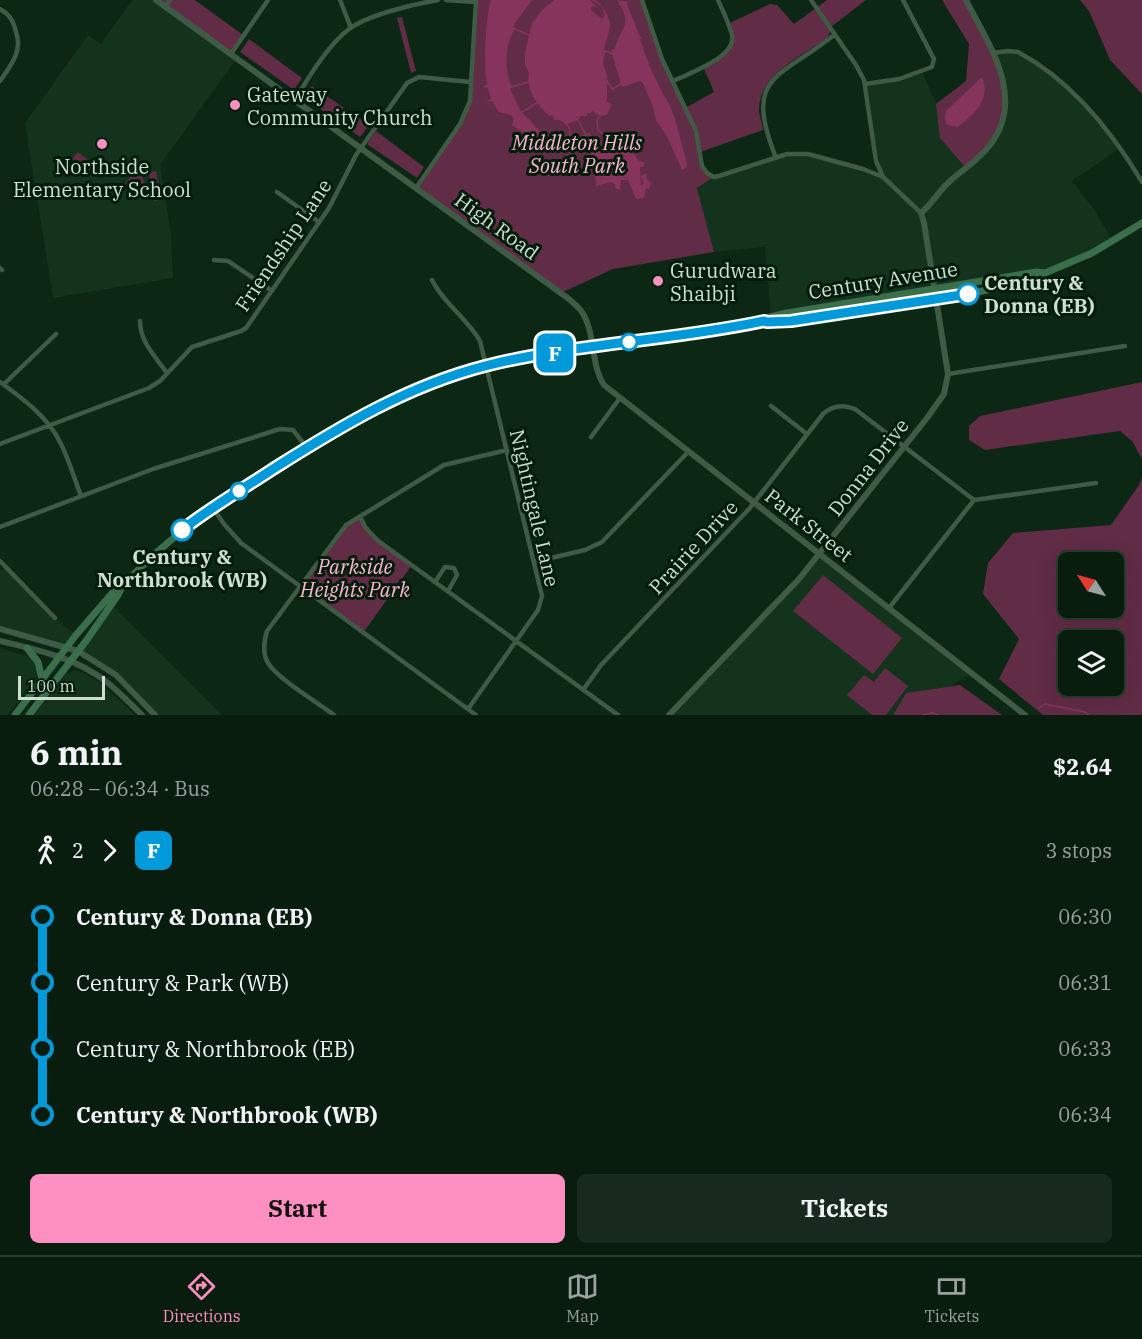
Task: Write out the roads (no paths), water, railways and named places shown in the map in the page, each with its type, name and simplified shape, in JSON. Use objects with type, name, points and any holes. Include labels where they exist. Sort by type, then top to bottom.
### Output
[{"type":"main road","name":"Century Avenue","points":[[28,715],[78,651],[122,587],[169,540],[213,507],[352,420],[387,401],[441,379],[486,365],[764,321],[791,321],[937,299],[1014,285],[1037,279],[1045,273],[1092,253],[1142,223]]},
{"type":"main road","name":"Century Avenue","points":[[764,321],[766,318],[787,313],[1036,272],[1045,273]]},
{"type":"main road","name":"Century Avenue","points":[[15,715],[67,646],[114,591],[122,587]]},
{"type":"main road","points":[[27,648],[38,662],[42,680]]},
{"type":"street","name":"High Road","points":[[156,0],[569,299],[583,314],[592,348]]},
{"type":"street","points":[[165,6],[170,0]]},
{"type":"street","points":[[231,54],[268,0]]},
{"type":"street","points":[[340,0],[351,28]]},
{"type":"street","points":[[295,100],[335,41],[351,28],[395,10],[438,0]]},
{"type":"street","points":[[416,188],[460,124],[470,101],[476,1],[446,0]]},
{"type":"street","points":[[642,0],[662,59],[696,131],[702,166],[706,173],[714,177],[787,154],[808,154],[883,177],[921,213],[948,183],[989,146],[1002,122],[1006,97],[1005,83],[966,0]]},
{"type":"street","points":[[673,81],[724,55],[731,48],[733,37],[718,0]]},
{"type":"street","points":[[811,0],[856,65],[865,84],[876,161],[883,177]]},
{"type":"street","points":[[865,84],[899,79],[932,67],[934,59],[903,0]]},
{"type":"street","points":[[0,9],[12,19],[19,41],[18,52],[0,81]]},
{"type":"street","points":[[776,158],[762,112],[765,94],[770,83],[834,35]]},
{"type":"street","points":[[993,54],[1018,52],[1071,90],[1088,106],[1142,182]]},
{"type":"street","points":[[360,148],[406,83],[419,76],[470,82]]},
{"type":"street","name":"Friendship Lane","points":[[0,444],[149,388],[160,381],[192,347],[246,328],[330,208],[360,148]]},
{"type":"street","points":[[277,192],[319,222]]},
{"type":"street","name":"Donna Drive","points":[[669,715],[800,579],[941,400],[948,374],[921,213]]},
{"type":"street","points":[[214,260],[228,261],[272,291]]},
{"type":"street","name":"Nightingale Lane","points":[[432,280],[441,297],[475,332],[480,341],[542,596],[538,610],[468,709]]},
{"type":"street","points":[[140,321],[140,332],[145,343],[167,373]]},
{"type":"street","points":[[56,334],[2,383],[18,395],[48,425],[62,445],[81,496]]},
{"type":"street","points":[[948,374],[1125,346]]},
{"type":"street","name":"Park Street","points":[[592,348],[599,376],[604,384],[1025,715]]},
{"type":"street","points":[[591,437],[621,398]]},
{"type":"street","points":[[771,406],[807,434]]},
{"type":"street","name":"Prairie Drive","points":[[583,690],[601,665],[754,502],[826,411],[835,406],[850,406],[904,447]]},
{"type":"street","points":[[0,527],[153,469],[280,429],[293,430],[307,448]]},
{"type":"street","points":[[904,447],[974,500]]},
{"type":"street","points":[[334,715],[287,681],[268,663],[264,652],[267,631],[345,526],[444,465],[507,450]]},
{"type":"street","points":[[534,562],[585,550],[602,542],[688,451]]},
{"type":"street","points":[[889,608],[974,500],[1096,483]]},
{"type":"street","points":[[213,507],[241,543],[476,715]]},
{"type":"street","points":[[360,516],[365,527],[377,540],[618,715]]},
{"type":"street","points":[[0,561],[55,618]]},
{"type":"street","points":[[435,582],[445,567],[454,568],[457,575],[448,591]]},
{"type":"street","points":[[0,629],[67,646],[78,651],[116,675],[155,715]]},
{"type":"street","points":[[0,641],[70,661],[106,681],[142,715]]},
{"type":"waterway","points":[[593,0],[600,4]]},
{"type":"waterway","points":[[515,29],[529,35]]},
{"type":"waterway","points":[[606,51],[612,54]]},
{"type":"waterway","points":[[607,81],[612,89],[621,84]]},
{"type":"waterway","points":[[512,87],[529,82]]},
{"type":"waterway","points":[[522,112],[537,103]]},
{"type":"waterway","points":[[600,116],[597,120],[598,130],[606,136]]},
{"type":"waterway","points":[[578,120],[586,135]]},
{"type":"waterway","points":[[566,124],[569,127],[571,141],[589,134],[599,146]]},
{"type":"waterway","points":[[1039,708],[1045,704],[1085,712],[1089,715]]},
{"type":"waterway","points":[[922,715],[933,713],[938,715]]},
{"type":"place","name":"Gateway Community Church","points":[[235,105]]},
{"type":"place","name":"Northside Elementary School","points":[[102,144]]},
{"type":"place","name":"Gurudwara Shaibji","points":[[658,281]]},
{"type":"place","name":"Century & Donna (EB)","points":[[968,294]]},
{"type":"place","name":"Century & Northbrook (WB)","points":[[182,530]]},
{"type":"park label","name":"Middleton Hills South Park","points":[[577,154]]},
{"type":"park label","name":"Parkside Heights Park","points":[[355,578]]}]
